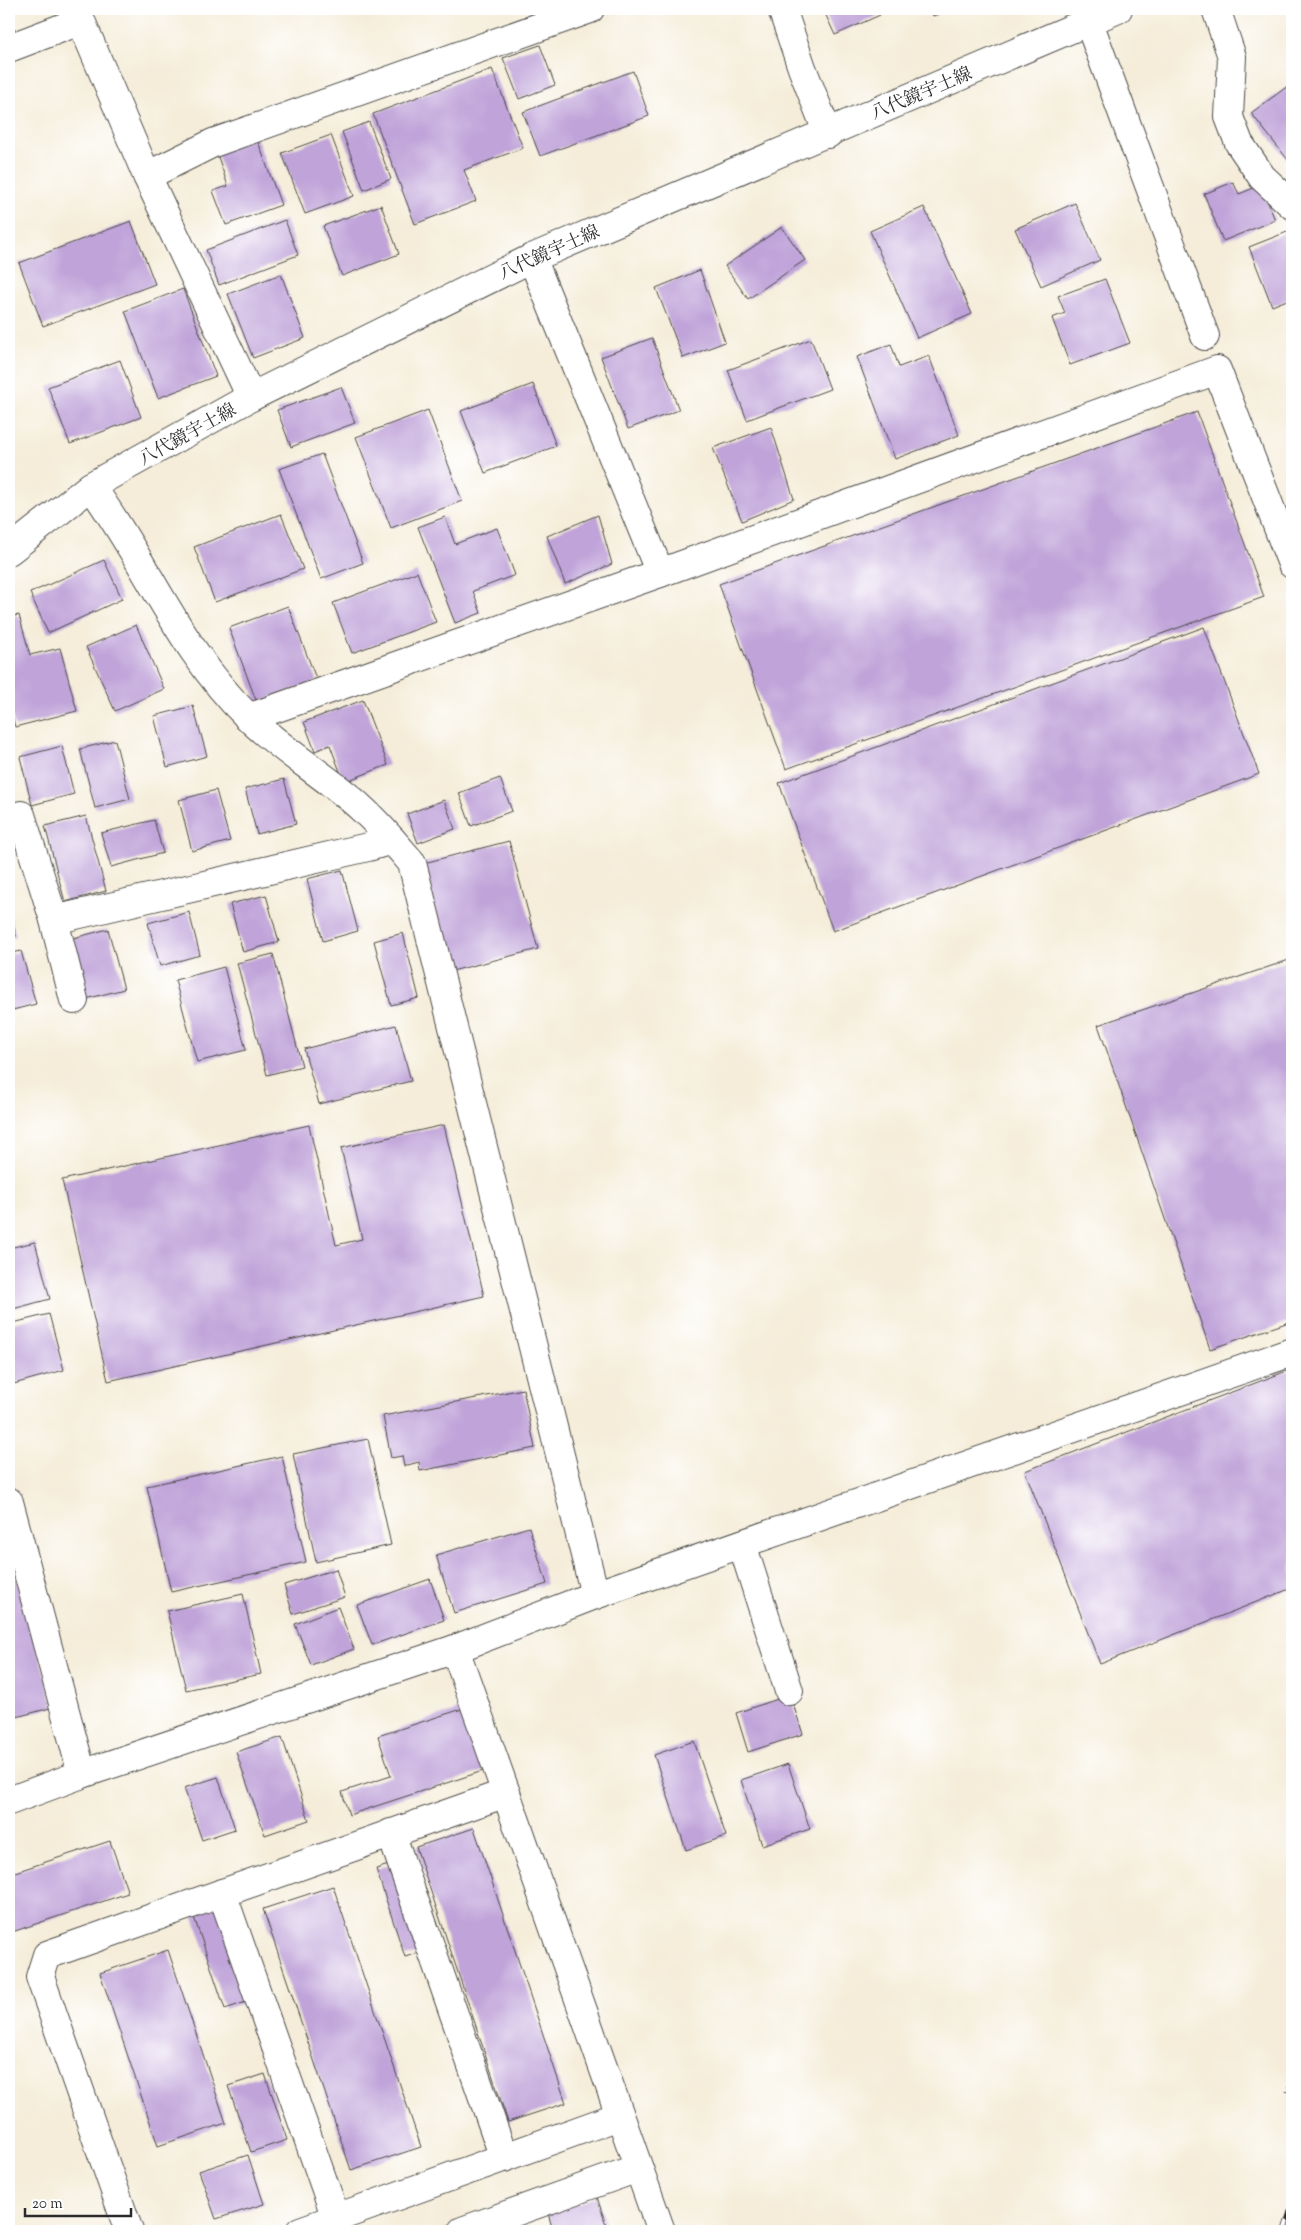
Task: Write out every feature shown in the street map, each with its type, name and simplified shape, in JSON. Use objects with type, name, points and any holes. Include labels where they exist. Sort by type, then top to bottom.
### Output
[{"type":"street","points":[[147,176],[212,143],[590,9]]},
{"type":"street","points":[[782,9],[802,68],[828,134]]},
{"type":"street","name":"八代鏡宇土線","points":[[9,551],[92,486],[251,397],[532,258],[828,134],[1086,15],[1118,9]]},
{"type":"street","points":[[1216,9],[1232,56],[1229,117],[1239,143],[1262,177],[1292,205]]},
{"type":"street","points":[[9,48],[78,15],[147,176],[251,397]]},
{"type":"street","points":[[1086,15],[1205,336]]},
{"type":"street","points":[[532,258],[660,572]]},
{"type":"street","points":[[248,718],[660,572],[1218,370],[1292,564]]},
{"type":"street","points":[[92,486],[110,512],[202,664],[248,718],[360,807],[412,862],[595,1595]]},
{"type":"street","points":[[21,815],[54,920],[74,1000]]},
{"type":"street","points":[[54,920],[368,848],[392,840]]},
{"type":"street","points":[[9,1801],[82,1774],[454,1649],[595,1595],[1292,1352]]},
{"type":"street","points":[[9,1502],[82,1774]]},
{"type":"street","points":[[742,1544],[789,1691]]},
{"type":"street","points":[[454,1649],[661,2231]]},
{"type":"street","points":[[130,2231],[40,1977],[47,1955],[506,1793]]},
{"type":"street","points":[[391,1833],[504,2158]]},
{"type":"street","points":[[222,1893],[336,2218]]},
{"type":"street","points":[[300,2231],[619,2116]]},
{"type":"street","points":[[462,2231],[638,2168]]},
{"type":"path","points":[[1287,2092],[1292,2073]]},
{"type":"building","points":[[823,9],[877,9],[880,15],[835,35]]},
{"type":"building","points":[[930,9],[951,9],[933,16]]},
{"type":"building","points":[[540,45],[555,85],[519,99],[503,58]]},
{"type":"building","points":[[492,69],[523,148],[464,170],[476,201],[415,224],[373,114]]},
{"type":"building","points":[[633,71],[649,116],[540,156],[523,112]]},
{"type":"building","points":[[1292,83],[1292,165],[1251,113]]},
{"type":"building","points":[[369,122],[391,179],[364,190],[342,132]]},
{"type":"building","points":[[331,135],[354,196],[305,214],[282,153]]},
{"type":"building","points":[[256,136],[281,205],[226,225],[213,191],[228,186],[216,151]]},
{"type":"building","points":[[1233,182],[1239,194],[1261,185],[1275,220],[1223,241],[1204,194]]},
{"type":"building","points":[[1075,203],[1100,260],[1041,286],[1015,229]]},
{"type":"building","points":[[381,205],[399,254],[342,276],[323,226]]},
{"type":"building","points":[[924,207],[972,314],[917,338],[870,231]]},
{"type":"building","points":[[285,220],[298,255],[219,285],[206,250]]},
{"type":"building","points":[[131,221],[155,284],[43,326],[19,263]]},
{"type":"building","points":[[782,227],[805,260],[748,299],[725,266]]},
{"type":"building","points":[[1292,230],[1292,298],[1272,306],[1249,247]]},
{"type":"building","points":[[700,270],[725,342],[683,358],[656,288]]},
{"type":"building","points":[[281,274],[305,338],[253,358],[228,294]]},
{"type":"building","points":[[1105,279],[1130,343],[1070,365],[1052,318],[1065,313],[1058,296]]},
{"type":"building","points":[[183,289],[216,376],[158,398],[125,311]]},
{"type":"building","points":[[652,338],[679,410],[628,429],[601,357]]},
{"type":"building","points":[[811,339],[830,389],[747,420],[728,370]]},
{"type":"building","points":[[891,344],[899,367],[929,356],[959,435],[895,459],[857,357]]},
{"type":"building","points":[[120,360],[141,417],[70,444],[48,387]]},
{"type":"building","points":[[533,384],[556,446],[485,473],[461,411]]},
{"type":"building","points":[[341,387],[355,423],[291,447],[277,410]]},
{"type":"building","points":[[428,410],[462,501],[391,528],[356,437]]},
{"type":"building","points":[[1197,412],[1264,597],[786,769],[719,584]]},
{"type":"building","points":[[771,427],[794,499],[742,521],[713,448]]},
{"type":"building","points":[[322,454],[363,563],[321,579],[279,469]]},
{"type":"building","points":[[281,514],[303,569],[215,602],[194,547]]},
{"type":"building","points":[[598,515],[612,564],[565,584],[547,536]]},
{"type":"building","points":[[445,517],[455,544],[497,528],[515,575],[473,591],[481,613],[455,623],[418,527]]},
{"type":"building","points":[[104,560],[122,599],[48,633],[30,593]]},
{"type":"building","points":[[417,572],[436,622],[352,653],[333,603]]},
{"type":"building","points":[[288,606],[317,681],[257,703],[229,628]]},
{"type":"building","points":[[19,615],[30,655],[60,648],[77,711],[15,727],[9,703],[9,617]]},
{"type":"building","points":[[136,625],[164,689],[115,711],[86,647]]},
{"type":"building","points":[[1204,627],[1259,774],[833,931],[779,783]]},
{"type":"building","points":[[363,700],[388,765],[344,782],[330,745],[315,751],[304,722]]},
{"type":"building","points":[[193,706],[207,756],[167,767],[154,716]]},
{"type":"building","points":[[115,740],[130,799],[95,808],[80,749]]},
{"type":"building","points":[[62,746],[74,794],[32,805],[20,757]]},
{"type":"building","points":[[500,778],[512,811],[471,826],[459,793]]},
{"type":"building","points":[[284,779],[296,824],[257,834],[245,789]]},
{"type":"building","points":[[216,790],[230,841],[192,851],[179,800]]},
{"type":"building","points":[[444,800],[455,829],[418,843],[407,814]]},
{"type":"building","points":[[86,816],[106,891],[65,902],[45,826]]},
{"type":"building","points":[[154,820],[163,853],[111,867],[101,833]]},
{"type":"building","points":[[509,841],[538,949],[448,972],[420,864]]},
{"type":"building","points":[[342,870],[358,931],[323,941],[307,879]]},
{"type":"building","points":[[266,895],[279,942],[243,952],[230,904]]},
{"type":"building","points":[[9,911],[16,936],[9,938]]},
{"type":"building","points":[[189,912],[200,955],[160,966],[148,923]]},
{"type":"building","points":[[108,929],[124,989],[86,999],[70,939]]},
{"type":"building","points":[[403,933],[419,998],[391,1005],[374,941]]},
{"type":"building","points":[[21,951],[36,1004],[9,1011],[9,954]]},
{"type":"building","points":[[273,954],[302,1066],[267,1075],[237,963]]},
{"type":"building","points":[[1292,959],[1292,1321],[1210,1349],[1098,1025]]},
{"type":"building","points":[[224,967],[246,1050],[197,1062],[175,980]]},
{"type":"building","points":[[396,1025],[411,1081],[319,1104],[304,1049]]},
{"type":"building","points":[[309,1125],[336,1245],[362,1239],[341,1148],[444,1125],[484,1296],[108,1381],[62,1180]]},
{"type":"building","points":[[35,1242],[50,1299],[9,1310],[9,1248]]},
{"type":"building","points":[[49,1314],[64,1370],[10,1385],[9,1324]]},
{"type":"building","points":[[1292,1369],[1292,1588],[1100,1664],[1025,1471]]},
{"type":"building","points":[[523,1389],[535,1448],[420,1471],[419,1462],[404,1466],[402,1456],[391,1458],[383,1416]]},
{"type":"building","points":[[368,1439],[391,1545],[316,1562],[293,1454]]},
{"type":"building","points":[[282,1456],[306,1562],[171,1592],[147,1486]]},
{"type":"building","points":[[529,1527],[547,1584],[454,1613],[436,1555]]},
{"type":"building","points":[[9,1550],[54,1707],[9,1719]]},
{"type":"building","points":[[336,1569],[345,1597],[293,1614],[284,1585]]},
{"type":"building","points":[[430,1579],[444,1620],[372,1645],[357,1605]]},
{"type":"building","points":[[243,1594],[261,1674],[186,1690],[167,1611]]},
{"type":"building","points":[[338,1607],[354,1649],[311,1665],[295,1624]]},
{"type":"building","points":[[790,1695],[803,1734],[748,1752],[736,1713]]},
{"type":"building","points":[[468,1707],[489,1769],[349,1815],[342,1792],[391,1776],[378,1736]]},
{"type":"building","points":[[282,1737],[309,1820],[265,1835],[236,1752]]},
{"type":"building","points":[[694,1741],[726,1836],[686,1850],[654,1755]]},
{"type":"building","points":[[788,1764],[810,1829],[762,1845],[741,1780]]},
{"type":"building","points":[[218,1777],[235,1829],[202,1840],[184,1788]]},
{"type":"building","points":[[474,1828],[566,2103],[508,2122],[416,1847]]},
{"type":"building","points":[[110,1841],[128,1893],[9,1933],[9,1874]]},
{"type":"building","points":[[395,1863],[425,1951],[405,1957],[376,1869]]},
{"type":"building","points":[[333,1886],[421,2147],[351,2170],[263,1909]]},
{"type":"building","points":[[218,1906],[249,2001],[225,2009],[193,1914]]},
{"type":"building","points":[[168,1950],[226,2123],[158,2146],[100,1973]]},
{"type":"building","points":[[265,2074],[287,2140],[251,2152],[228,2086]]},
{"type":"building","points":[[248,2155],[264,2204],[216,2219],[199,2171]]},
{"type":"building","points":[[597,2197],[608,2231],[553,2231],[548,2213]]},
{"type":"railway","points":[[1284,2231],[1292,2206]]}]
